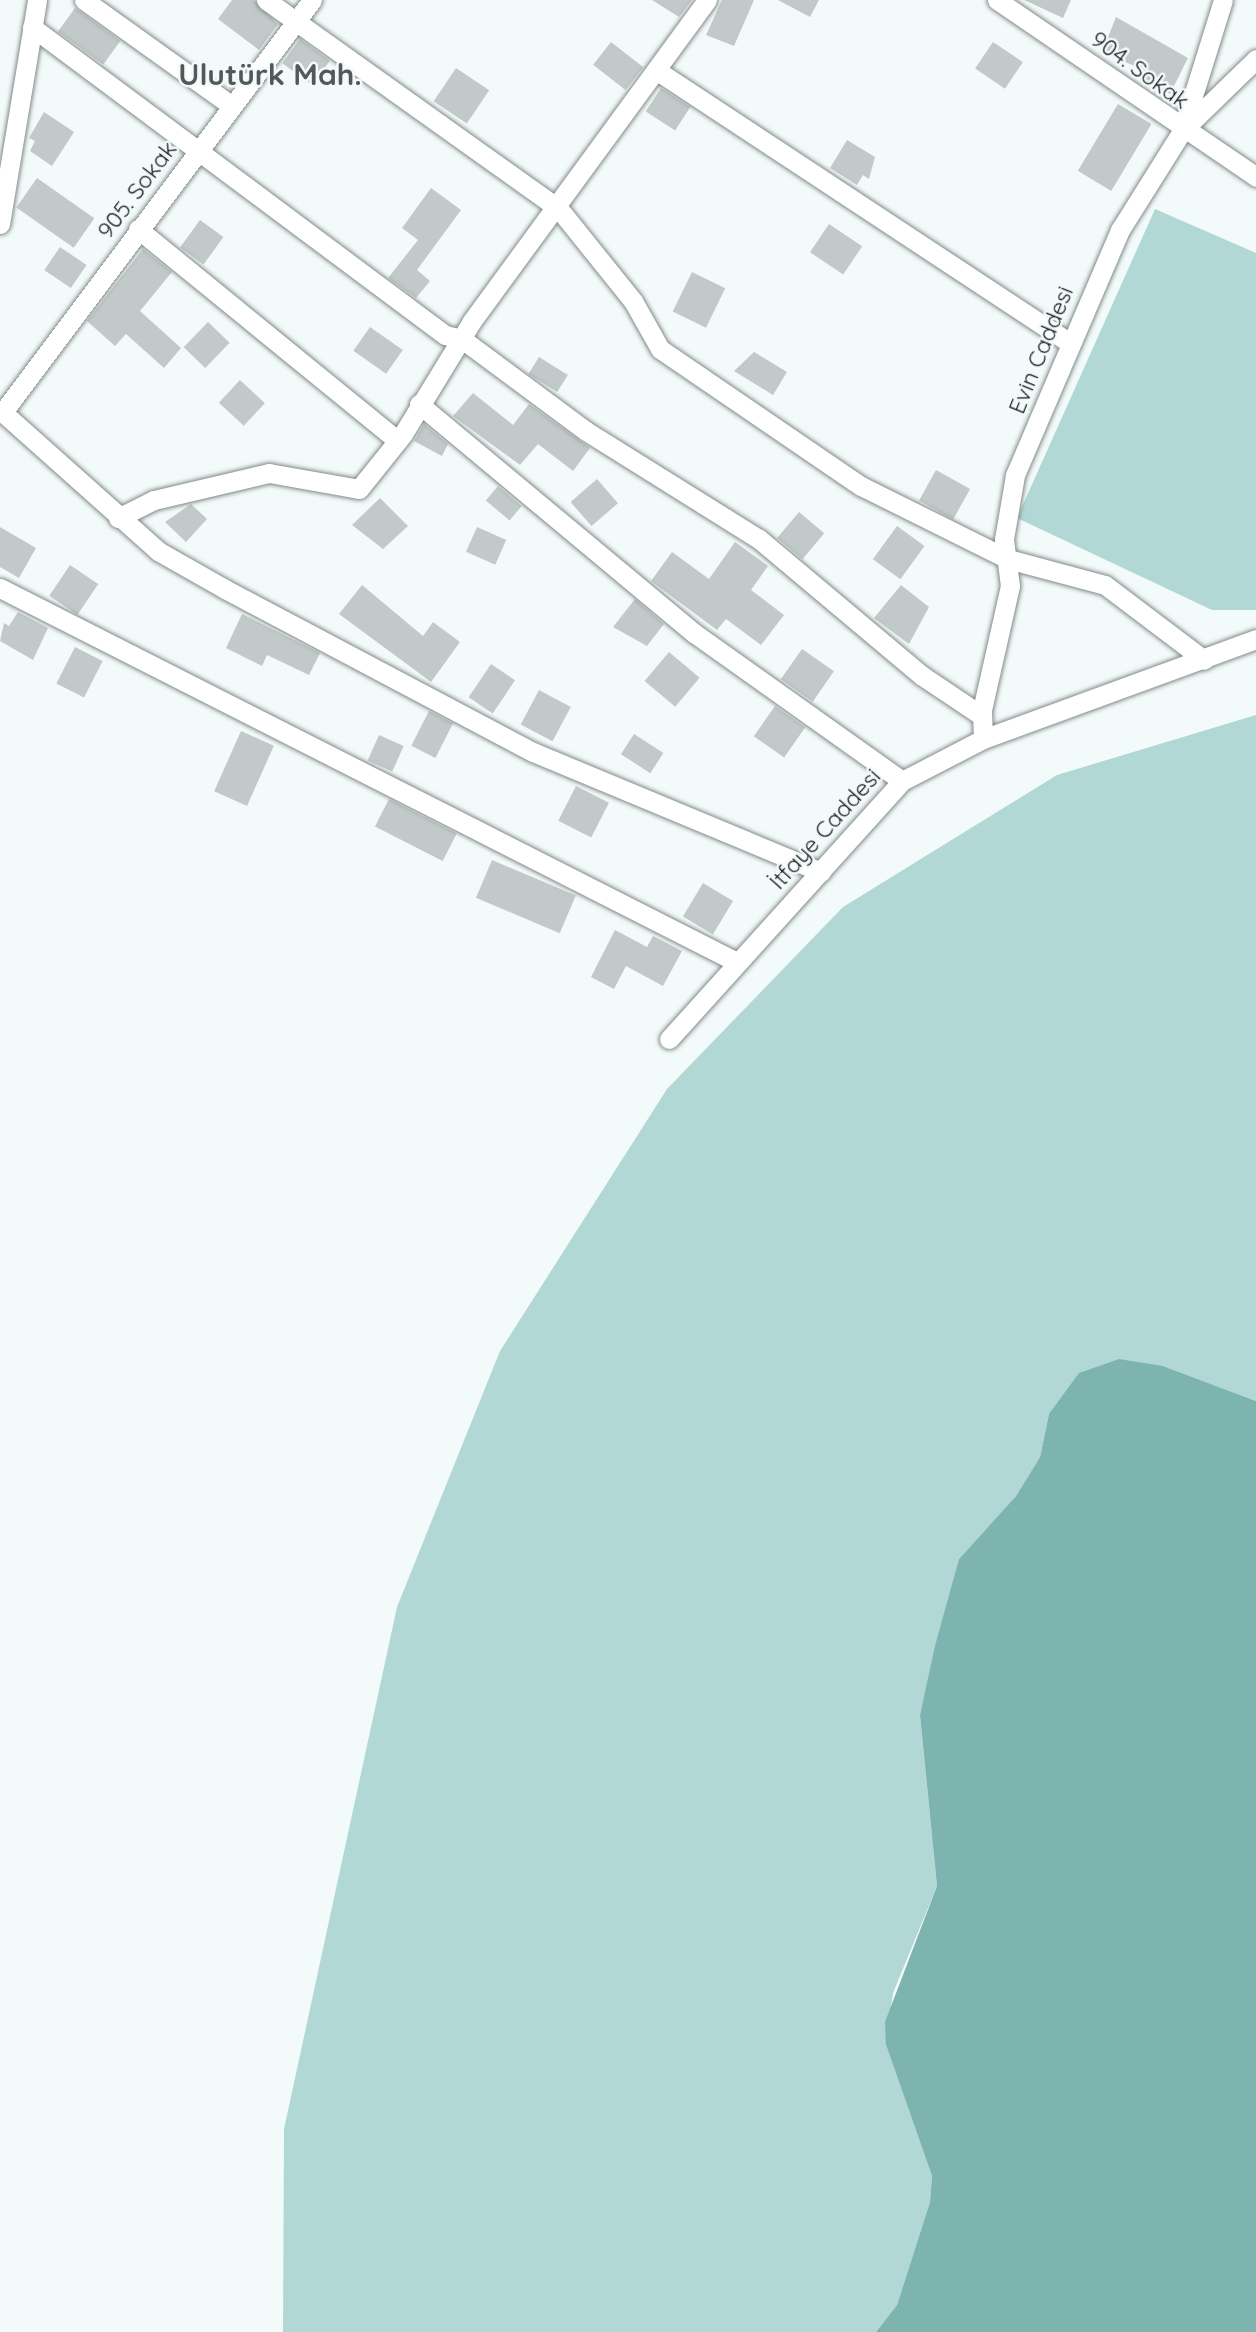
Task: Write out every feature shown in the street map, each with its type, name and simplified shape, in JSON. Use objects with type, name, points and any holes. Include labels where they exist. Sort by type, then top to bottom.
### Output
[{"type":"street","points":[[0,224],[37,0]]},
{"type":"street","points":[[85,0],[232,106]]},
{"type":"street","points":[[266,0],[294,24],[559,209],[633,301],[660,349],[861,486],[1008,559],[1105,585],[1203,660]]},
{"type":"street","name":"905. Sokak","points":[[2,411],[312,0]]},
{"type":"street","points":[[118,518],[154,500],[269,473],[359,489],[398,440],[462,339],[659,72],[707,0]]},
{"type":"street","name":"904. Sokak","points":[[996,0],[1021,8],[1182,131],[1256,177]]},
{"type":"street","name":"Evin Caddesi","points":[[984,739],[982,716],[1010,586],[1003,539],[1015,475],[1068,342],[1133,204],[1182,131],[1223,0]]},
{"type":"street","points":[[32,27],[197,153],[445,335],[462,339],[586,431],[759,538],[921,674],[982,716]]},
{"type":"street","points":[[1182,131],[1256,59]]},
{"type":"street","points":[[659,72],[1068,342]]},
{"type":"street","points":[[138,229],[398,440]]},
{"type":"street","points":[[419,404],[694,633],[902,781]]},
{"type":"street","points":[[2,411],[118,518],[158,551],[533,752],[821,872]]},
{"type":"street","points":[[0,588],[735,961]]},
{"type":"street","name":"İtfaye Caddesi","points":[[669,1039],[735,961],[821,872],[902,781],[984,739],[1256,639]]},
{"type":"shaded area","points":[[1155,209],[1256,253],[1256,610],[1212,610],[1017,518]]},
{"type":"shaded area","points":[[1256,715],[1256,1401],[1163,1366],[1049,1414],[1040,1457],[1016,1496],[959,1559],[920,1715],[937,1886],[893,1993],[886,2045],[932,2176],[930,2202],[897,2305],[876,2332],[283,2332],[284,2129],[397,1607],[500,1351],[667,1089],[843,907],[1057,775]]},
{"type":"shaded area","points":[[1119,1359],[1163,1366],[1256,1401],[1256,2332],[876,2332],[897,2305],[930,2202],[932,2176],[886,2045],[885,2022],[937,1886],[920,1715],[935,1646],[959,1559],[1016,1496],[1040,1457],[1049,1414],[1079,1373]]},
{"type":"building","points":[[232,0],[254,0],[278,24],[259,50],[218,19]]},
{"type":"building","points":[[652,0],[692,0],[679,17]]},
{"type":"building","points":[[722,0],[754,0],[734,46],[706,35]]},
{"type":"building","points":[[778,0],[819,0],[810,17]]},
{"type":"building","points":[[1024,0],[1071,0],[1063,18]]},
{"type":"building","points":[[75,8],[120,41],[103,64],[58,31]]},
{"type":"building","points":[[1116,17],[1188,58],[1170,94],[1140,78],[1144,70],[1102,52]]},
{"type":"building","points":[[300,39],[330,61],[312,85],[282,63]]},
{"type":"building","points":[[611,42],[643,67],[625,90],[593,65]]},
{"type":"building","points":[[993,42],[1023,62],[1005,89],[975,69]]},
{"type":"building","points":[[456,68],[489,90],[467,124],[434,101]]},
{"type":"building","points":[[661,88],[690,107],[675,131],[646,111]]},
{"type":"building","points":[[1118,104],[1151,124],[1111,191],[1078,171]]},
{"type":"building","points":[[44,112],[74,132],[52,166],[30,151],[35,141],[29,138]]},
{"type":"building","points":[[847,140],[875,157],[869,179],[863,175],[857,185],[830,168]]},
{"type":"building","points":[[37,178],[94,218],[74,248],[16,207]]},
{"type":"building","points":[[431,188],[461,210],[417,270],[430,281],[416,298],[388,278],[418,240],[402,228]]},
{"type":"building","points":[[200,220],[223,237],[203,265],[180,248]]},
{"type":"building","points":[[829,224],[862,246],[843,275],[810,252]]},
{"type":"building","points":[[60,247],[87,265],[71,288],[44,270]]},
{"type":"building","points":[[143,249],[172,272],[140,311],[181,348],[164,368],[126,334],[115,346],[87,321]]},
{"type":"building","points":[[692,272],[725,288],[706,328],[673,312]]},
{"type":"building","points":[[208,322],[230,343],[205,368],[184,347]]},
{"type":"building","points":[[370,327],[403,350],[386,374],[353,351]]},
{"type":"building","points":[[754,352],[787,372],[773,395],[734,371]]},
{"type":"building","points":[[539,357],[568,375],[557,392],[528,374]]},
{"type":"building","points":[[240,380],[265,403],[244,426],[219,403]]},
{"type":"building","points":[[473,393],[513,425],[529,404],[590,448],[573,471],[538,444],[520,465],[453,416]]},
{"type":"building","points":[[424,424],[448,444],[442,456],[414,441]]},
{"type":"building","points":[[936,470],[970,489],[953,520],[919,501]]},
{"type":"building","points":[[597,479],[618,503],[592,526],[571,502]]},
{"type":"building","points":[[498,486],[522,506],[510,520],[486,501]]},
{"type":"building","points":[[380,498],[408,526],[383,549],[352,525]]},
{"type":"building","points":[[191,504],[207,519],[186,542],[165,522]]},
{"type":"building","points":[[799,512],[824,533],[802,559],[777,538]]},
{"type":"building","points":[[897,526],[925,546],[900,579],[873,559]]},
{"type":"building","points":[[0,527],[36,548],[19,578],[0,567]]},
{"type":"building","points":[[477,527],[506,540],[495,565],[466,552]]},
{"type":"building","points":[[735,542],[768,566],[751,590],[784,615],[761,645],[726,619],[717,630],[651,581],[672,552],[709,579]]},
{"type":"building","points":[[70,565],[98,584],[77,615],[49,596]]},
{"type":"building","points":[[362,585],[423,636],[433,622],[460,642],[431,682],[339,614]]},
{"type":"building","points":[[901,585],[929,607],[909,644],[874,618]]},
{"type":"building","points":[[635,599],[664,624],[647,646],[613,627]]},
{"type":"building","points":[[18,612],[48,628],[33,660],[0,641],[4,623],[9,626]]},
{"type":"building","points":[[242,614],[320,653],[309,675],[267,655],[262,666],[226,648]]},
{"type":"building","points":[[75,647],[103,661],[84,698],[56,684]]},
{"type":"building","points":[[802,649],[834,671],[813,702],[781,679]]},
{"type":"building","points":[[669,652],[700,678],[675,707],[645,681]]},
{"type":"building","points":[[491,664],[515,680],[493,713],[469,697]]},
{"type":"building","points":[[539,690],[571,707],[552,741],[521,724]]},
{"type":"building","points":[[775,706],[805,727],[784,758],[754,736]]},
{"type":"building","points":[[429,711],[453,723],[435,758],[411,746]]},
{"type":"building","points":[[241,731],[274,746],[247,806],[214,791]]},
{"type":"building","points":[[634,734],[663,753],[650,773],[621,754]]},
{"type":"building","points":[[379,735],[404,746],[392,772],[368,761]]},
{"type":"building","points":[[576,786],[609,803],[591,838],[558,821]]},
{"type":"building","points":[[389,799],[457,834],[443,861],[375,827]]},
{"type":"building","points":[[492,860],[576,896],[560,933],[476,898]]},
{"type":"building","points":[[703,883],[733,901],[713,934],[683,916]]},
{"type":"building","points":[[615,930],[647,947],[653,936],[682,951],[663,986],[626,966],[614,989],[591,977]]},
{"type":"district","name":"Ulutürk Mah.","points":[[270,74]]}]
